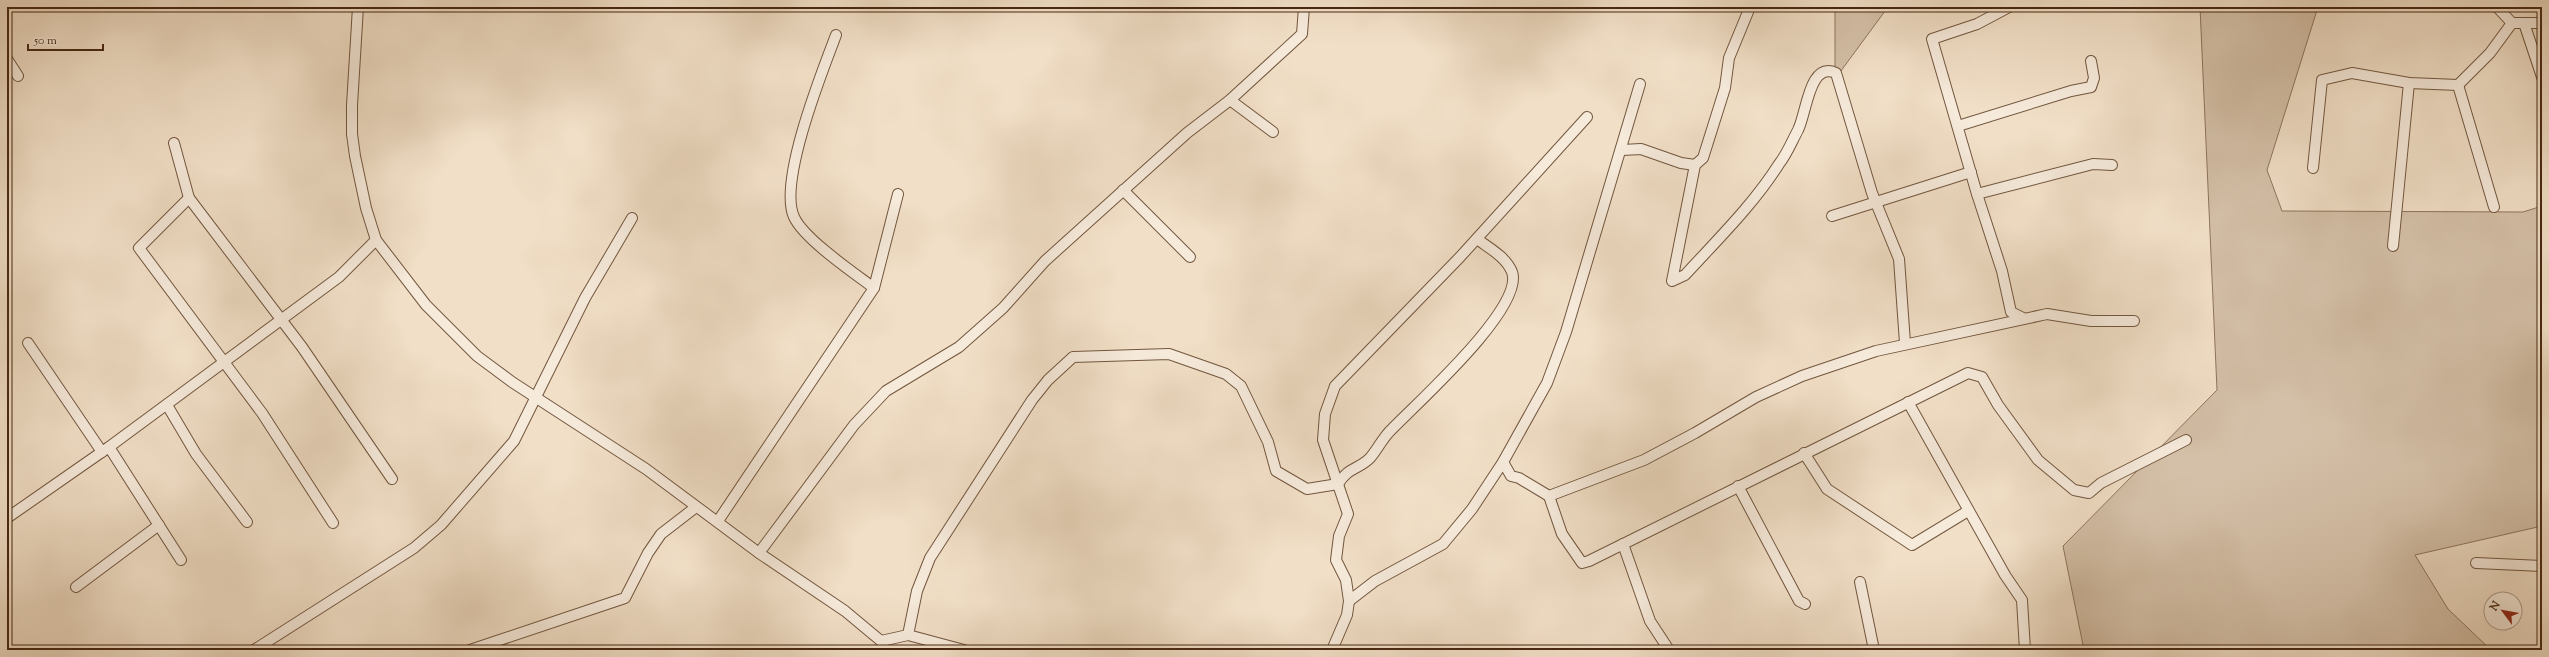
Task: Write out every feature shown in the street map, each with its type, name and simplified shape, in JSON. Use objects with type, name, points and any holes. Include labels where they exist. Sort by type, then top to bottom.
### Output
[{"type":"street","points":[[358,7],[352,106],[352,134],[366,208],[376,240],[426,305],[477,356],[536,398],[611,445],[696,507],[718,521],[759,553],[845,611],[880,646],[908,635],[964,650]]},
{"type":"street","points":[[759,553],[796,500],[868,408],[886,391],[959,347],[1003,308],[1045,261],[1123,190],[1208,116],[1230,100],[1302,34],[1304,7]]},
{"type":"street","points":[[1622,150],[1641,149],[1681,163],[1695,164],[1703,158],[1725,88],[1729,58],[1750,7]]},
{"type":"street","points":[[2009,7],[1977,24],[1932,39],[1977,194],[2002,271],[2011,312],[2023,318]]},
{"type":"street","points":[[2497,7],[2512,23],[2542,22]]},
{"type":"street","points":[[2314,168],[2322,80],[2352,73],[2409,83],[2458,85],[2490,53],[2512,23]]},
{"type":"street","points":[[2524,23],[2542,77]]},
{"type":"street","points":[[836,35],[816,89],[792,173],[790,201],[794,217],[805,232],[874,288]]},
{"type":"street","points":[[7,59],[18,76]]},
{"type":"street","points":[[1958,126],[2071,91],[2091,87],[2094,78],[2091,61]]},
{"type":"street","points":[[1695,164],[1672,281],[1684,275],[1761,189],[1780,164],[1804,120],[1813,79],[1821,73],[1830,71],[1836,73],[1875,201],[1899,259],[1905,343]]},
{"type":"street","points":[[2393,246],[2409,83]]},
{"type":"street","points":[[1349,601],[1376,581],[1443,544],[1472,509],[1503,462],[1548,383],[1566,332],[1589,252],[1622,150],[1640,84]]},
{"type":"street","points":[[2458,85],[2494,207]]},
{"type":"street","points":[[1230,100],[1273,132]]},
{"type":"street","points":[[1332,650],[1347,615],[1349,601],[1346,580],[1336,560],[1339,536],[1348,514],[1323,440],[1325,414],[1335,386],[1391,331],[1587,117]]},
{"type":"street","points":[[174,144],[189,198],[322,374],[392,479]]},
{"type":"street","points":[[1977,194],[2093,164],[2112,165]]},
{"type":"street","points":[[1832,216],[1875,201],[1971,172]]},
{"type":"street","points":[[1123,190],[1190,257]]},
{"type":"street","points":[[718,521],[874,288],[898,194]]},
{"type":"street","points":[[189,198],[139,248],[223,363],[262,413],[334,523]]},
{"type":"street","points":[[254,650],[414,548],[441,526],[510,446],[536,398],[578,312],[632,218]]},
{"type":"street","points":[[1338,484],[1344,473],[1369,459],[1390,430],[1478,340],[1504,305],[1513,286],[1512,272],[1506,261],[1477,238]]},
{"type":"street","points":[[7,518],[106,450],[340,277],[376,240]]},
{"type":"street","points":[[1549,496],[1644,460],[1695,433],[1756,396],[1802,376],[1905,343],[2047,314],[2091,321],[2134,321]]},
{"type":"street","points":[[28,343],[106,450],[181,560]]},
{"type":"street","points":[[908,635],[917,591],[930,558],[1032,400],[1048,380],[1073,357],[1169,354],[1226,374],[1241,386],[1268,442],[1276,471],[1307,489],[1338,484]]},
{"type":"street","points":[[1503,462],[1511,476],[1519,478],[1549,496],[1562,534],[1582,563],[1968,373],[1982,377],[1998,406],[2038,460],[2074,490],[2089,493],[2101,483],[2186,440]]},
{"type":"street","points":[[1908,402],[1968,511],[2022,600],[2025,650]]},
{"type":"street","points":[[167,405],[196,454],[247,522]]},
{"type":"street","points":[[1804,453],[1827,489],[1912,545],[1968,511]]},
{"type":"street","points":[[1738,486],[1798,601],[1806,604]]},
{"type":"street","points":[[470,650],[626,598],[648,553],[661,534],[696,507]]},
{"type":"street","points":[[76,587],[159,526]]},
{"type":"street","points":[[1623,544],[1650,621],[1668,650]]},
{"type":"street","points":[[2476,563],[2542,566]]},
{"type":"street","points":[[1860,582],[1874,650]]},
{"type":"shaded area","points":[[1835,7],[1888,7],[1835,79]]},
{"type":"shaded area","points":[[2200,7],[2542,7],[2542,10],[2317,10],[2267,170],[2282,211],[2523,212],[2542,206],[2542,526],[2415,555],[2448,609],[2491,650],[2084,650],[2063,546],[2217,390]]}]
